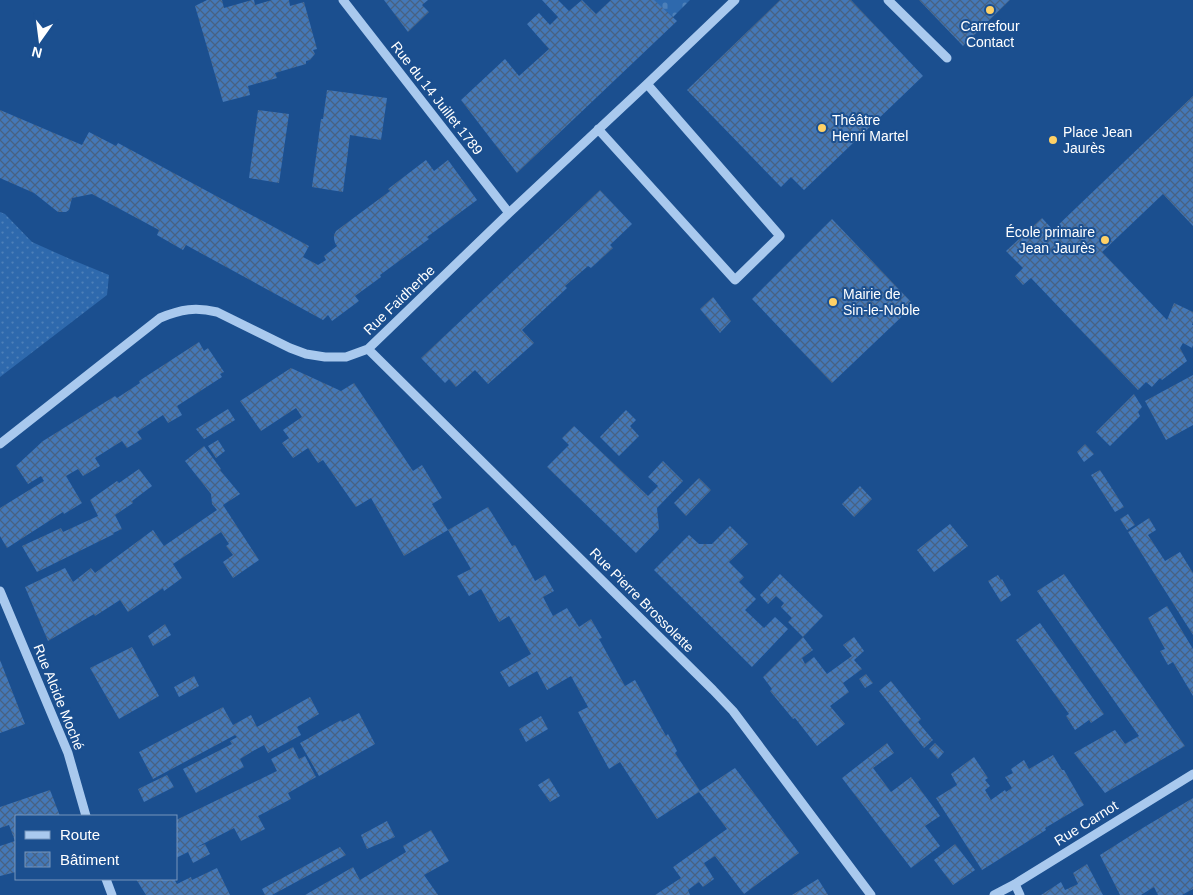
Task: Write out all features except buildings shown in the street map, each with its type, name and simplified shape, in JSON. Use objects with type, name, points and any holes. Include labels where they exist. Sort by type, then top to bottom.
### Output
[{"type":"street","name":"Rue du 14 Juillet 1789","points":[[343,0],[509,213]]},
{"type":"street","name":"Rue Faidherbe","points":[[0,444],[160,318],[175,312],[205,309],[217,312],[306,354],[346,358],[368,349],[735,0]]},
{"type":"street","points":[[888,0],[947,58]]},
{"type":"street","points":[[598,129],[736,280],[780,236],[647,84]]},
{"type":"street","name":"Rue Pierre Brossolette","points":[[368,349],[733,711],[871,895]]},
{"type":"street","name":"Rue Alcide Moché","points":[[0,591],[68,753],[86,815]]},
{"type":"street","name":"Rue Carnot","points":[[994,895],[1015,884],[1193,774]]},
{"type":"street","points":[[106,880],[112,895]]},
{"type":"street","points":[[1015,884],[1020,895]]},
{"type":"green space","points":[[653,0],[690,0],[673,17]]},
{"type":"green space","points":[[0,212],[5,214],[32,242],[109,275],[107,295],[0,377]]},
{"type":"place","name":"Carrefour Contact","points":[[990,10]]},
{"type":"place","name":"Théâtre Henri Martel","points":[[822,128]]},
{"type":"place","name":"Place Jean Jaurès","points":[[1053,140]]},
{"type":"place","name":"École primaire Jean Jaurès","points":[[1105,240]]},
{"type":"place","name":"Mairie de Sin-le-Noble","points":[[833,302]]}]
